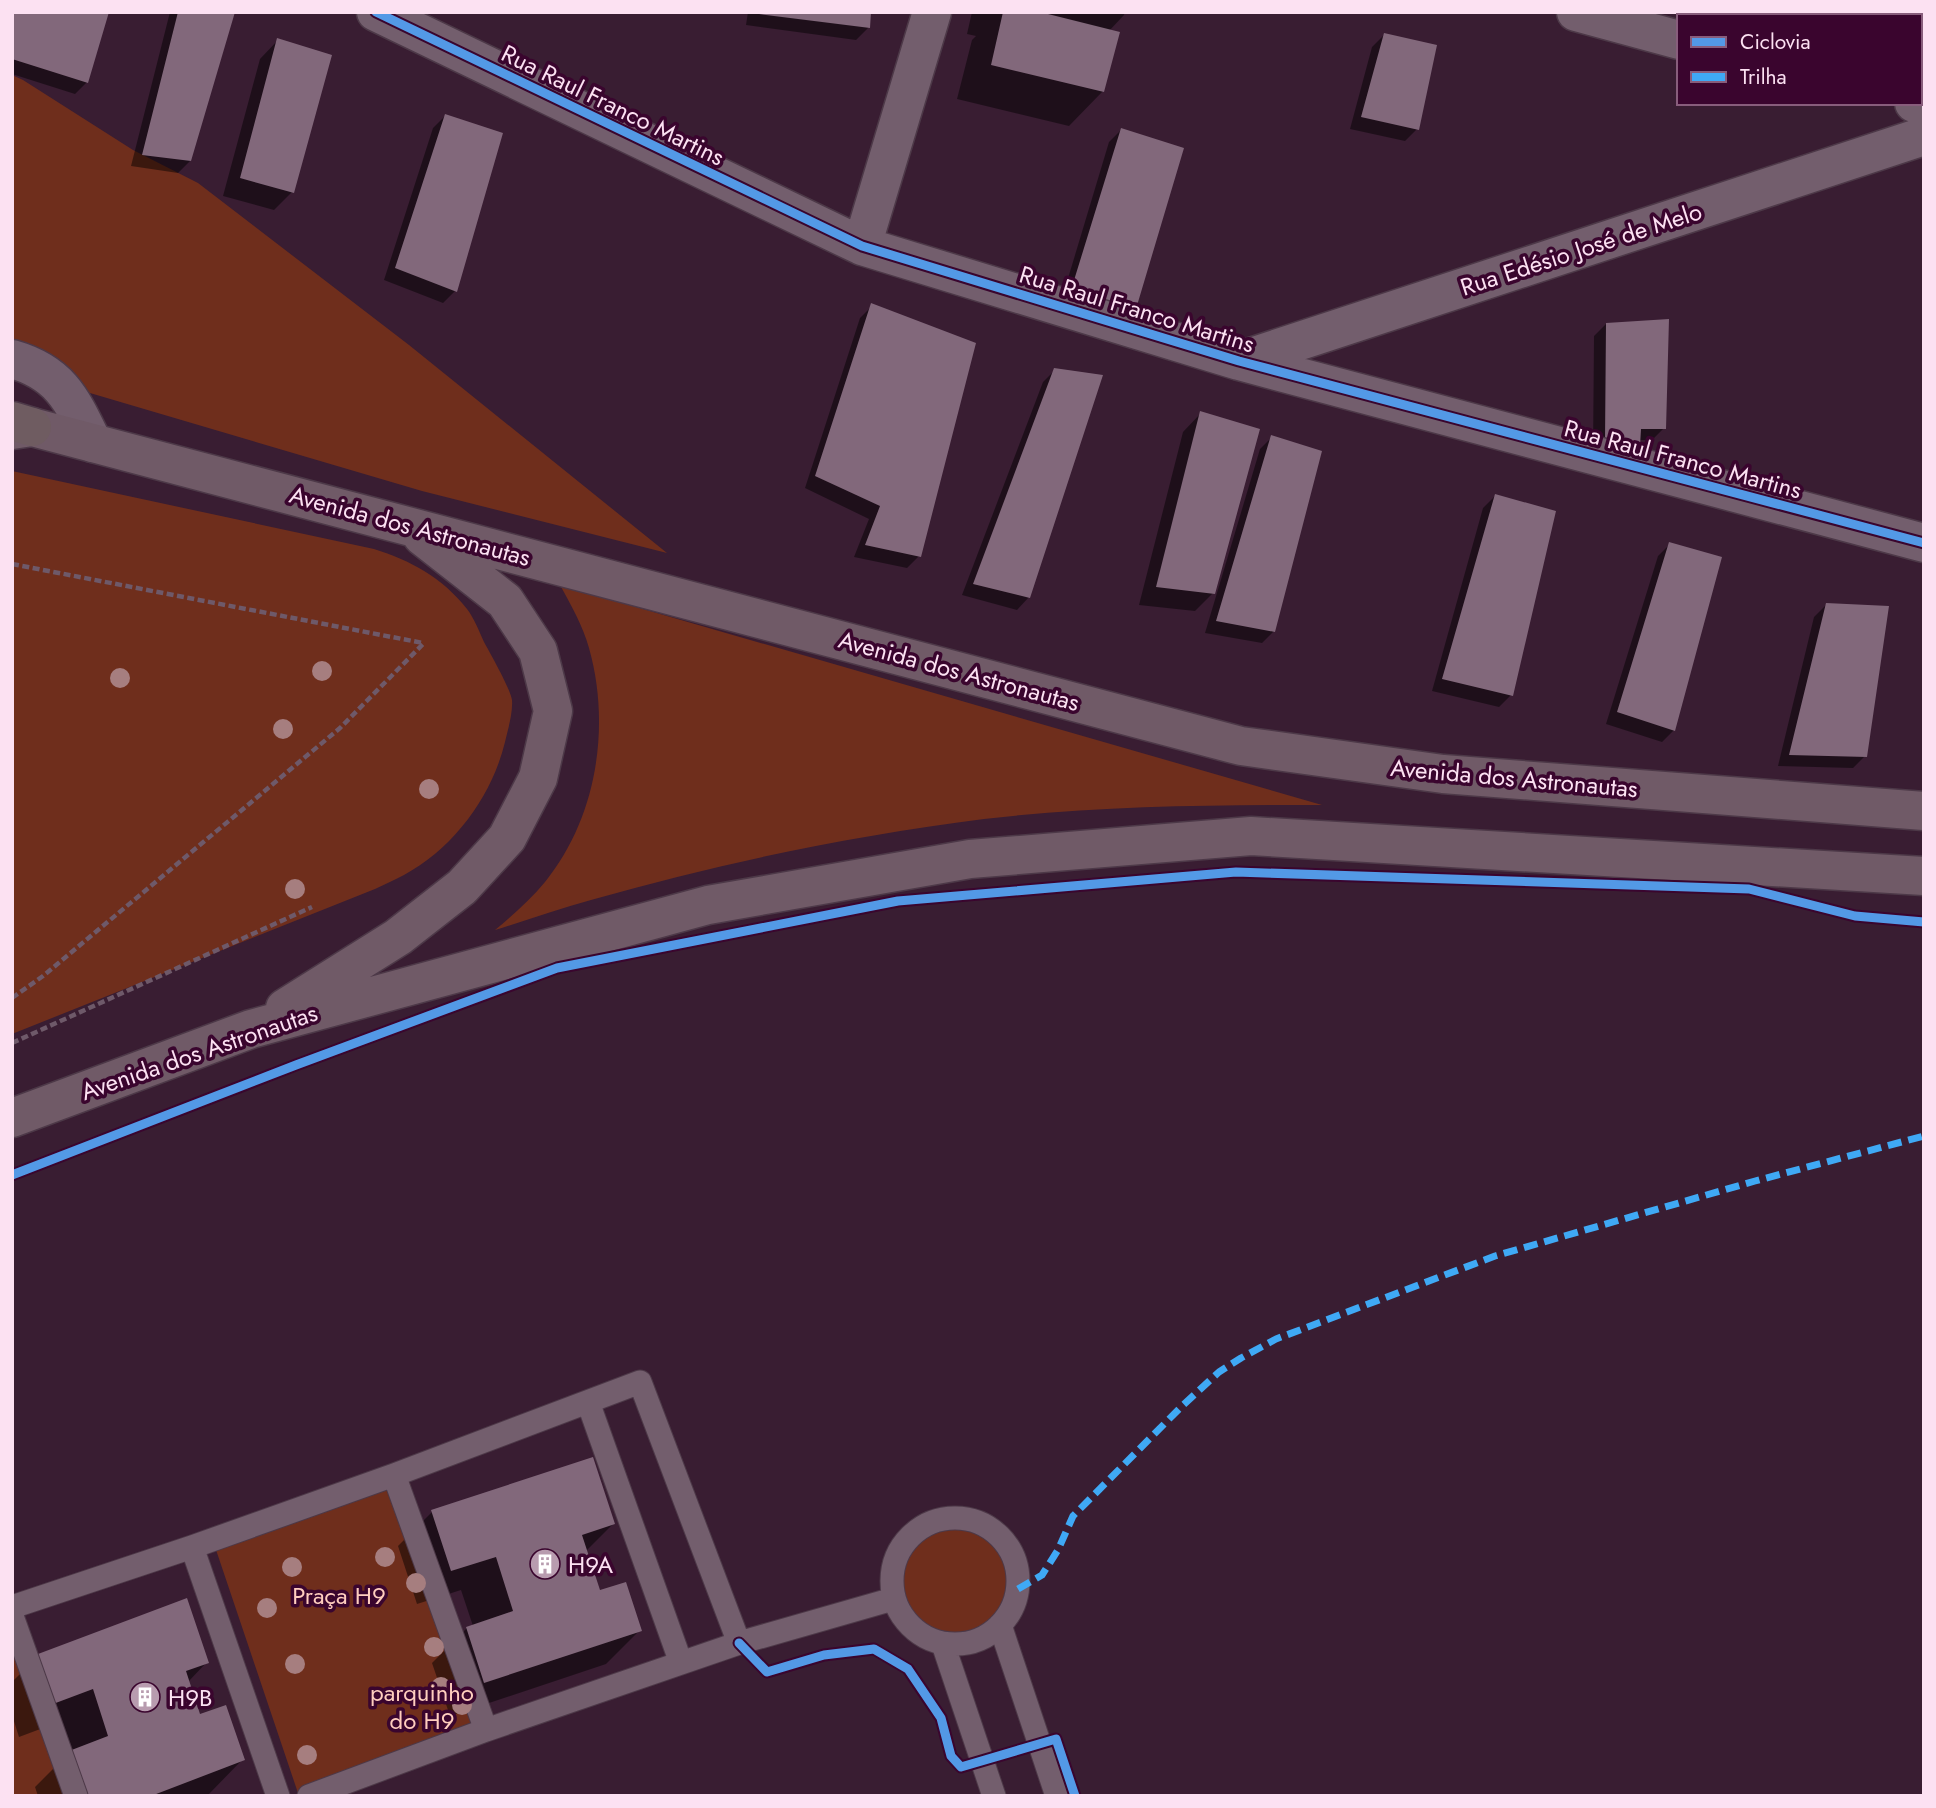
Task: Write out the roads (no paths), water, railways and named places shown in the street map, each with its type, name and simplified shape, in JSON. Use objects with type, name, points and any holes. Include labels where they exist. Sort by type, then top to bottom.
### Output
[{"type":"main road","name":"Avenida dos Astronautas","points":[[19,426],[93,443],[1241,746],[1443,774],[1924,811]]},
{"type":"main road","points":[[251,1029],[398,937],[462,887],[507,838],[538,778],[553,711],[538,651],[505,601],[409,526]]},
{"type":"main road","name":"Avenida dos Astronautas","points":[[12,1118],[251,1029],[708,905],[970,859],[1251,836],[1924,876]]},
{"type":"street","name":"Rua Raul Franco Martins","points":[[376,12],[862,246],[1238,361],[1924,543]]},
{"type":"street","points":[[862,246],[932,12]]},
{"type":"street","points":[[1576,12],[1677,39]]},
{"type":"street","name":"Rua Edésio José de Melo","points":[[1238,361],[1924,136]]},
{"type":"street","points":[[12,359],[31,364],[54,379],[75,405],[93,443]]},
{"type":"lane","points":[[12,1607],[192,1548],[640,1382],[739,1643]]},
{"type":"lane","points":[[588,1402],[681,1663]]},
{"type":"lane","points":[[394,1475],[486,1730]]},
{"type":"lane","points":[[957,1517],[986,1525],[998,1534],[1008,1546],[1018,1574],[1018,1589],[1012,1609],[1000,1625],[983,1638],[963,1644],[943,1644],[926,1638],[912,1628],[901,1615],[891,1584],[892,1569],[905,1542],[928,1523],[957,1517]]},
{"type":"lane","points":[[192,1548],[278,1796]]},
{"type":"lane","points":[[309,1796],[486,1730],[739,1643],[894,1599]]},
{"type":"lane","points":[[12,1616],[76,1796]]},
{"type":"lane","points":[[1000,1625],[1057,1796]]},
{"type":"lane","points":[[943,1644],[994,1796]]},
{"type":"place","name":"H9A","points":[[545,1564]]},
{"type":"place","name":"H9B","points":[[145,1697]]},
{"type":"park label","name":"Praça H9","points":[[339,1595]]},
{"type":"park label","name":"parquinho do H9","points":[[422,1706]]}]
